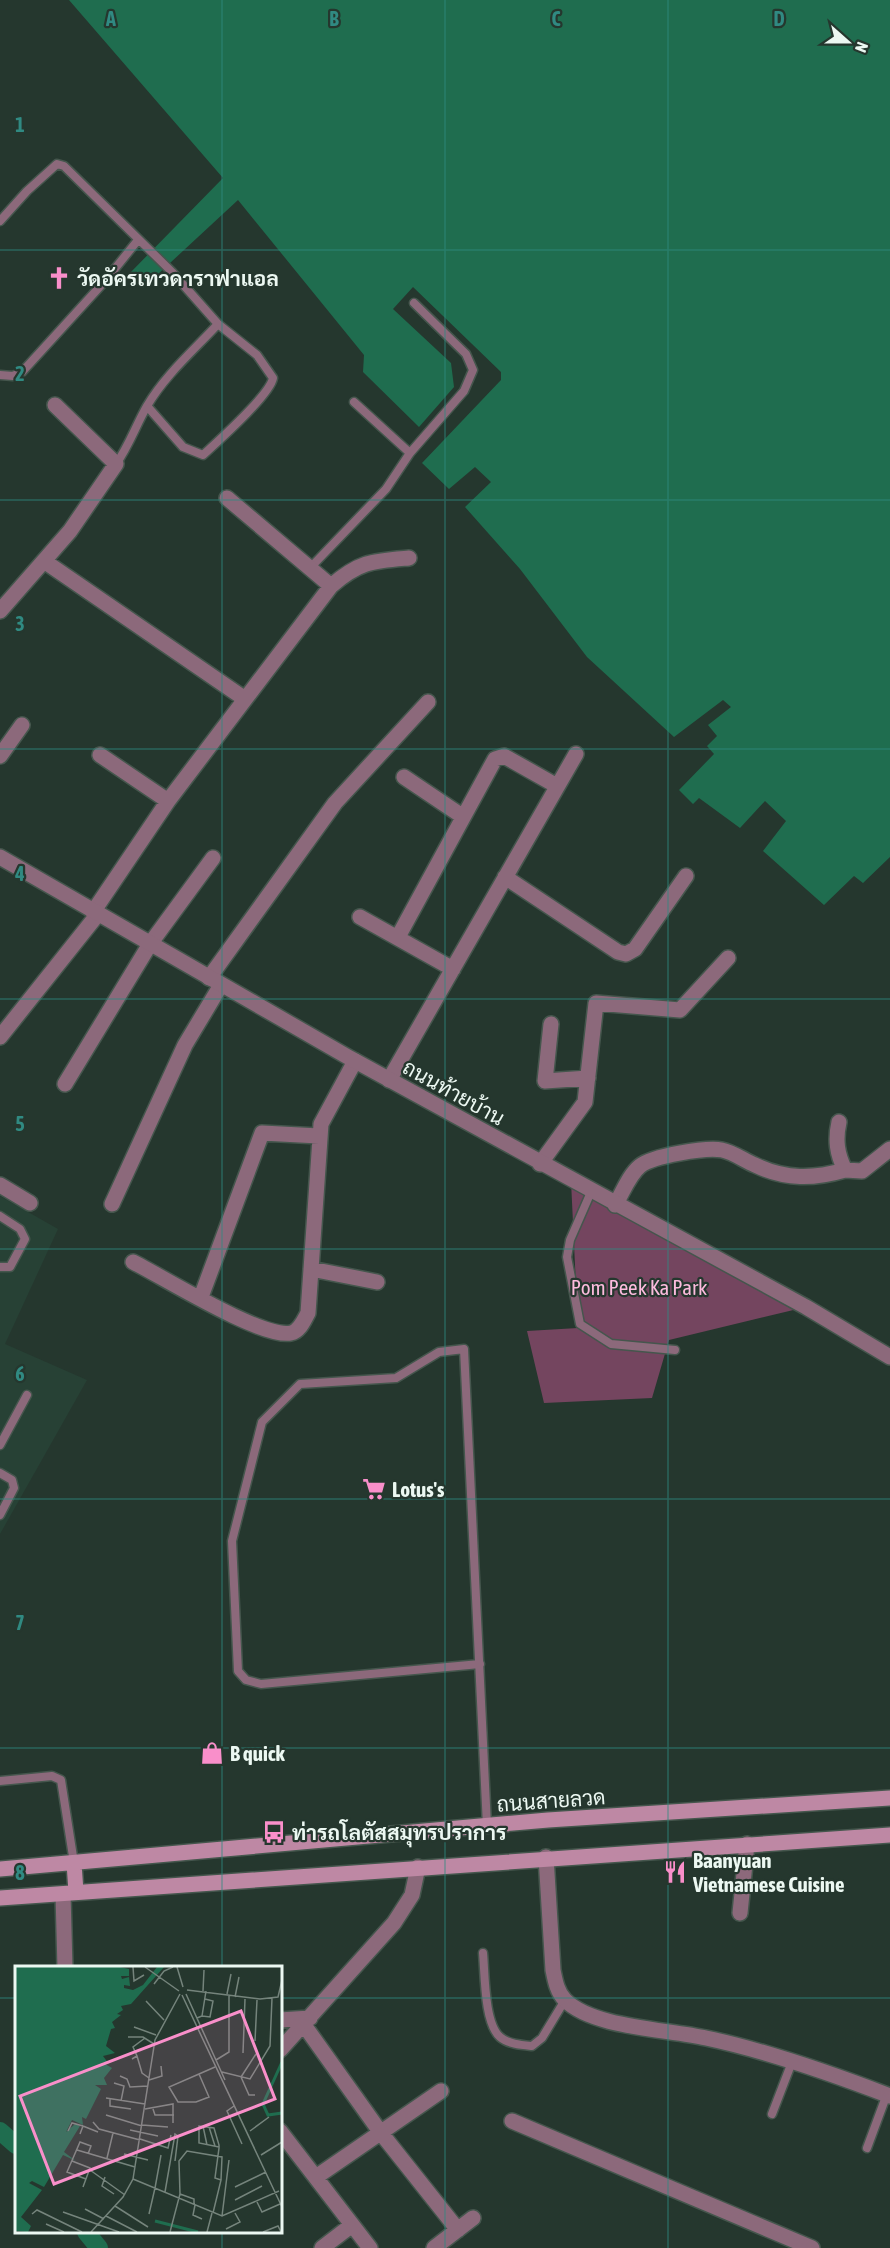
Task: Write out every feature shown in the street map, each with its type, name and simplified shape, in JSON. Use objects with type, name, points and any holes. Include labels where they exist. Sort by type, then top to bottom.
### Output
[{"type":"main road","name":"ถนนสายลวด","points":[[0,1869],[487,1826],[890,1798]]},
{"type":"main road","points":[[0,1898],[546,1857],[890,1835]]},
{"type":"main road","points":[[70,1893],[74,1863]]},
{"type":"street","points":[[0,611],[70,531],[116,464],[55,405]]},
{"type":"street","points":[[227,498],[332,586]]},
{"type":"street","points":[[0,1037],[95,913],[168,801],[332,586],[347,572],[369,562],[409,558]]},
{"type":"street","points":[[44,561],[245,699]]},
{"type":"street","points":[[112,1204],[215,981],[335,803],[428,702]]},
{"type":"street","points":[[0,756],[22,725]]},
{"type":"street","points":[[389,1080],[576,754]]},
{"type":"street","points":[[100,755],[168,801]]},
{"type":"street","points":[[398,937],[495,759],[500,756],[557,786]]},
{"type":"street","points":[[404,777],[462,816]]},
{"type":"street","name":"ถนนท้ายบ้าน","points":[[0,857],[355,1061],[591,1192],[806,1307],[890,1357]]},
{"type":"street","points":[[65,1084],[150,944],[213,858]]},
{"type":"street","points":[[505,877],[618,952],[626,954],[635,949],[686,876]]},
{"type":"street","points":[[360,917],[453,969]]},
{"type":"street","points":[[540,1164],[585,1102],[596,1003],[680,1010],[728,958]]},
{"type":"street","points":[[551,1024],[544,1081],[588,1078]]},
{"type":"street","points":[[133,1262],[274,1333],[293,1333],[302,1325],[309,1313],[321,1124],[355,1061]]},
{"type":"street","points":[[839,1122],[838,1157],[845,1170]]},
{"type":"street","points":[[201,1297],[262,1133],[319,1136]]},
{"type":"street","points":[[615,1205],[634,1172],[642,1164],[677,1154],[723,1150],[764,1169],[797,1178],[818,1178],[845,1170],[862,1171],[890,1149]]},
{"type":"street","points":[[0,1185],[30,1203]]},
{"type":"street","points":[[311,1269],[377,1282]]},
{"type":"street","points":[[740,1913],[747,1844]]},
{"type":"street","points":[[546,1857],[553,1970],[556,1986],[565,2000],[606,2021],[706,2038],[792,2062],[888,2095]]},
{"type":"street","points":[[282,2048],[394,1923],[412,1895],[418,1867]]},
{"type":"street","points":[[65,1966],[70,1893]]},
{"type":"street","points":[[282,2020],[307,2022]]},
{"type":"street","points":[[307,2022],[381,2133],[458,2230]]},
{"type":"street","points":[[316,2177],[441,2091]]},
{"type":"street","points":[[512,2121],[812,2248]]},
{"type":"street","points":[[282,2134],[370,2248]]},
{"type":"street","points":[[434,2248],[473,2218]]},
{"type":"street","points":[[322,2248],[352,2225]]},
{"type":"lane","points":[[0,221],[46,172],[60,164],[172,272],[218,324],[257,355],[273,378],[270,386],[203,455],[183,447],[147,405]]},
{"type":"lane","points":[[0,375],[13,376],[22,372],[141,243]]},
{"type":"lane","points":[[310,568],[386,489],[410,453],[464,391],[472,370],[466,354],[414,303]]},
{"type":"lane","points":[[116,464],[126,450],[147,405],[165,381],[218,324]]},
{"type":"lane","points":[[354,402],[410,453]]},
{"type":"lane","points":[[591,1192],[570,1240],[567,1257],[580,1324],[611,1344],[675,1350]]},
{"type":"lane","points":[[0,1216],[20,1229],[25,1239],[10,1267],[0,1267]]},
{"type":"lane","points":[[480,1664],[261,1684],[246,1680],[238,1671],[232,1541],[262,1422],[300,1384],[396,1378],[439,1352],[464,1349],[480,1664],[487,1826]]},
{"type":"lane","points":[[0,1446],[27,1395]]},
{"type":"lane","points":[[0,1473],[12,1480],[14,1488],[0,1515]]},
{"type":"lane","points":[[0,1492],[11,1495]]},
{"type":"lane","points":[[0,1781],[52,1776],[61,1780],[74,1863]]},
{"type":"lane","points":[[483,1953],[490,2023],[500,2037],[514,2044],[531,2046],[542,2038],[565,2000]]},
{"type":"lane","points":[[772,2114],[792,2062]]},
{"type":"lane","points":[[867,2148],[888,2095]]},
{"type":"shaded area","points":[[69,0],[890,0],[890,857],[863,883],[854,876],[824,905],[763,851],[786,821],[765,801],[740,828],[699,798],[693,804],[679,790],[714,754],[707,746],[717,736],[708,725],[731,707],[723,700],[674,737],[587,657],[520,569],[465,507],[491,482],[475,467],[449,489],[422,463],[501,380],[501,372],[413,287],[393,309],[451,363],[454,387],[419,427],[363,372],[364,355],[238,200],[143,288],[129,274],[223,178]]},
{"type":"shaded area","points":[[0,1196],[58,1229],[5,1344],[87,1380],[0,1534]]},
{"type":"green space","name":"Pom Peek Ka Park","points":[[571,1181],[806,1307],[669,1340],[652,1398],[544,1403],[527,1331],[578,1328]]},
{"type":"waterway","points":[[0,2131],[15,2144]]},
{"type":"waterway","points":[[87,2233],[99,2248]]},
{"type":"place","name":"วัดอัครเทวดาราฟาแอล","points":[[59,278]]},
{"type":"place","name":"Lotus's","points":[[374,1489]]},
{"type":"place","name":"B quick","points":[[212,1753]]},
{"type":"place","name":"ท่ารถโลตัสสมุทรปราการ","points":[[274,1832]]},
{"type":"place","name":"Baanyuan Vietnamese Cuisine","points":[[675,1872]]}]
